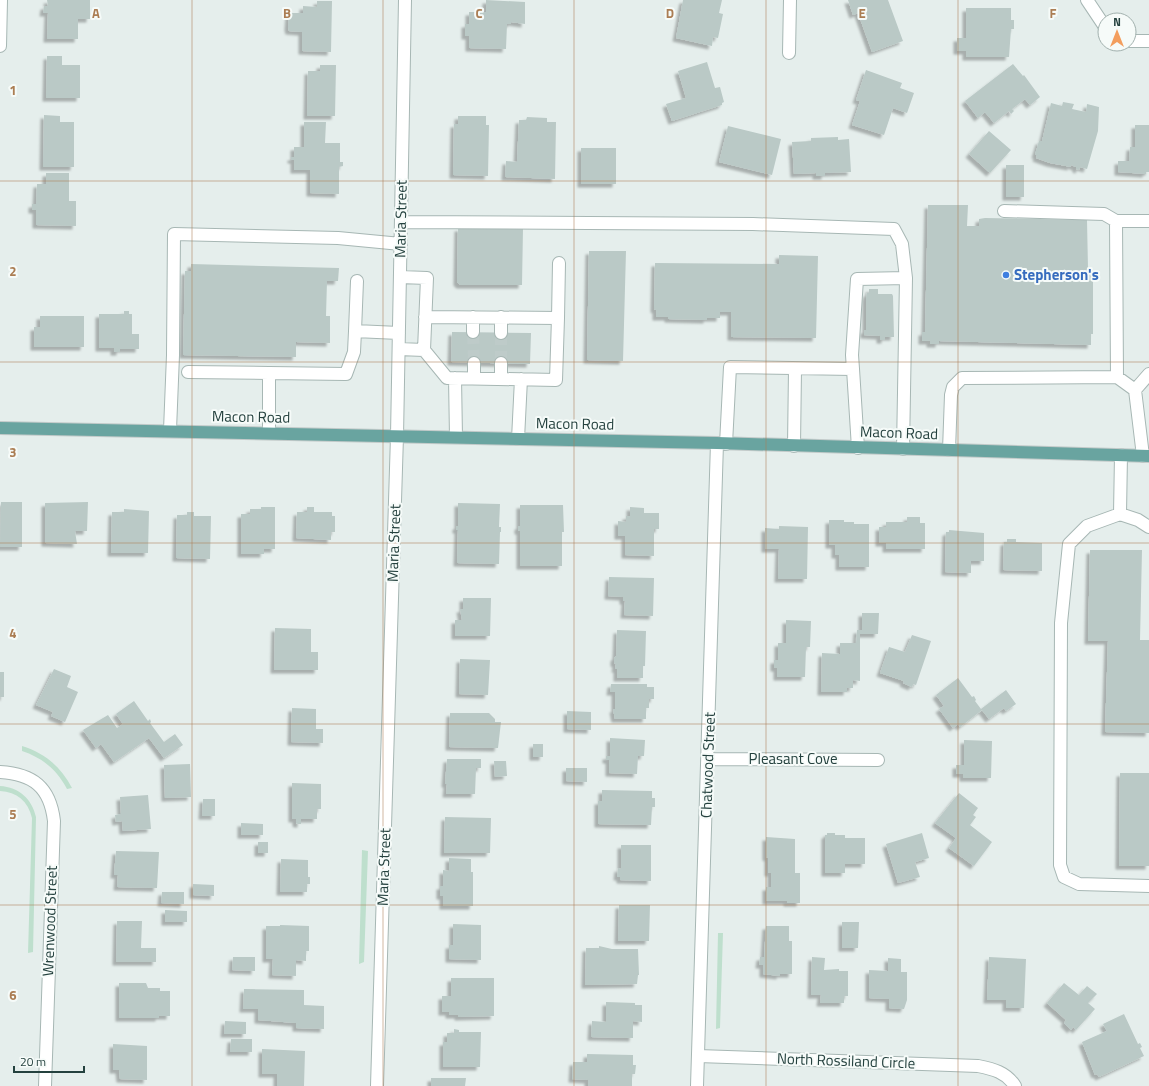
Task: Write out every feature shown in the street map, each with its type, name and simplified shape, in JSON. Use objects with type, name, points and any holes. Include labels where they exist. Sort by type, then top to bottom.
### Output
[{"type":"main road","name":"Macon Road","points":[[0,428],[170,430],[1146,456]]},
{"type":"street","points":[[0,46],[1,0]]},
{"type":"street","name":"Maria Street","points":[[376,1086],[397,436],[405,0]]},
{"type":"street","points":[[789,53],[790,0]]},
{"type":"street","points":[[1087,0],[1097,15]]},
{"type":"street","points":[[1137,40],[1149,41]]},
{"type":"street","points":[[1004,211],[1104,214],[1116,221],[1149,221]]},
{"type":"street","points":[[1116,221],[1116,377]]},
{"type":"street","points":[[401,222],[753,224],[894,229],[902,244],[906,278],[903,449]]},
{"type":"street","points":[[170,430],[173,355],[174,234],[338,238],[401,244]]},
{"type":"street","points":[[400,277],[427,278],[424,350],[447,378],[556,380],[559,263]]},
{"type":"street","points":[[858,448],[852,356],[857,279],[906,278]]},
{"type":"street","points":[[188,372],[346,374],[354,352],[357,281]]},
{"type":"street","points":[[425,317],[558,318]]},
{"type":"street","points":[[473,317],[473,332]]},
{"type":"street","points":[[501,317],[501,332]]},
{"type":"street","points":[[355,331],[399,332]]},
{"type":"street","points":[[399,349],[424,350]]},
{"type":"street","points":[[474,363],[474,378]]},
{"type":"street","points":[[501,363],[501,379]]},
{"type":"street","name":"Chatwood Street","points":[[697,1086],[708,759],[722,444],[730,367],[795,369]]},
{"type":"street","points":[[794,446],[795,369],[853,369]]},
{"type":"street","points":[[269,373],[269,433]]},
{"type":"street","points":[[1135,390],[1149,374]]},
{"type":"street","points":[[949,450],[951,396],[953,386],[962,378],[1116,377],[1135,390],[1146,456]]},
{"type":"street","points":[[455,378],[456,437]]},
{"type":"street","points":[[518,439],[521,379]]},
{"type":"street","points":[[1120,514],[1121,455]]},
{"type":"street","points":[[1149,527],[1138,520],[1120,514],[1087,526],[1069,544],[1061,623],[1060,865],[1064,877],[1080,884],[1149,886]]},
{"type":"street","name":"Pleasant Cove","points":[[708,759],[878,760]]},
{"type":"street","name":"Wrenwood Street","points":[[0,772],[17,773],[28,777],[47,794],[52,807],[54,821],[45,1086]]},
{"type":"street","name":"North Rossiland Circle","points":[[698,1056],[978,1066],[995,1070],[1011,1080],[1015,1086]]},
{"type":"green space","points":[[22,746],[38,753],[52,762],[68,780],[72,788],[67,789],[54,770],[43,761],[22,751]]},
{"type":"green space","points":[[0,786],[13,789],[24,795],[31,805],[36,817],[33,952],[28,953],[32,818],[28,807],[21,798],[12,793],[0,791]]},
{"type":"green space","points":[[362,850],[368,851],[364,962],[359,964]]},
{"type":"green space","points":[[718,933],[723,933],[720,1028],[716,1029]]},
{"type":"building","points":[[47,0],[90,0],[90,19],[78,19],[78,39],[47,39],[48,13],[43,13],[44,6],[48,6]]},
{"type":"building","points":[[486,0],[525,2],[525,24],[511,22],[511,24],[507,24],[506,49],[469,48],[469,36],[465,36],[465,24],[469,24],[469,12],[486,12]]},
{"type":"building","points":[[683,0],[722,0],[719,13],[723,14],[718,38],[713,37],[712,46],[676,38]]},
{"type":"building","points":[[848,0],[888,0],[903,41],[872,52],[858,13],[853,15]]},
{"type":"building","points":[[317,1],[332,1],[331,52],[302,51],[302,32],[289,31],[289,13],[303,13],[303,6],[317,7]]},
{"type":"building","points":[[966,8],[1011,8],[1011,20],[1014,20],[1014,29],[1011,29],[1009,57],[966,57],[966,51],[957,51],[957,38],[966,38]]},
{"type":"building","points":[[47,56],[62,56],[62,65],[80,65],[80,98],[46,98]]},
{"type":"building","points":[[707,62],[715,88],[720,87],[724,102],[722,105],[672,121],[666,104],[686,98],[678,71]]},
{"type":"building","points":[[1013,64],[1023,76],[1024,75],[1040,97],[1030,105],[1025,99],[1012,109],[1014,111],[1011,114],[1009,111],[994,123],[985,112],[978,118],[965,101]]},
{"type":"building","points":[[320,65],[336,65],[335,116],[307,116],[308,71],[320,71]]},
{"type":"building","points":[[866,70],[902,83],[900,88],[914,93],[907,113],[893,108],[884,135],[852,125],[860,101],[856,100]]},
{"type":"building","points":[[1063,102],[1074,104],[1072,109],[1086,112],[1087,104],[1099,107],[1098,131],[1087,169],[1080,167],[1079,170],[1071,165],[1071,167],[1050,163],[1036,158],[1037,155],[1035,155],[1039,141],[1042,141],[1051,103],[1062,106]]},
{"type":"building","points":[[44,115],[60,116],[60,122],[74,122],[74,167],[43,167]]},
{"type":"building","points":[[458,116],[486,116],[486,125],[489,125],[488,176],[453,175],[454,124],[458,124]]},
{"type":"building","points":[[527,117],[547,118],[547,122],[556,122],[555,179],[505,177],[506,161],[517,162],[519,120],[526,120]]},
{"type":"building","points":[[304,122],[326,122],[325,143],[340,143],[340,162],[343,162],[343,166],[339,167],[339,194],[310,193],[310,170],[294,170],[294,160],[291,160],[291,157],[294,157],[294,147],[304,147]]},
{"type":"building","points":[[1135,125],[1149,125],[1149,172],[1146,172],[1146,174],[1118,172],[1118,161],[1129,161],[1130,147],[1135,147]]},
{"type":"building","points":[[728,126],[781,139],[772,175],[719,162]]},
{"type":"building","points":[[989,131],[1011,150],[990,173],[969,154]]},
{"type":"building","points":[[838,137],[838,140],[849,139],[851,172],[825,173],[825,176],[816,176],[816,173],[794,174],[792,142],[811,141],[811,138]]},
{"type":"building","points":[[581,148],[616,148],[616,184],[581,184]]},
{"type":"building","points":[[1006,165],[1024,165],[1024,197],[1006,197]]},
{"type":"building","points":[[46,173],[69,173],[69,201],[76,201],[76,226],[36,225],[36,210],[32,210],[32,204],[36,204],[37,184],[46,184]]},
{"type":"building","points":[[928,205],[968,205],[967,226],[979,226],[979,219],[985,218],[1087,220],[1088,269],[1093,270],[1093,334],[1091,334],[1091,345],[939,341],[939,344],[930,344],[930,341],[922,341],[922,332],[925,332]]},
{"type":"building","points":[[458,228],[523,228],[522,285],[460,285],[457,282]]},
{"type":"building","points":[[589,251],[626,251],[623,361],[587,360]]},
{"type":"building","points":[[779,255],[818,256],[816,338],[731,337],[731,312],[720,312],[720,318],[707,318],[707,320],[668,319],[668,317],[656,317],[656,310],[654,309],[655,263],[779,264]]},
{"type":"building","points":[[191,264],[339,268],[338,281],[327,281],[326,316],[330,316],[330,343],[296,342],[296,357],[183,355],[185,271],[191,271]]},
{"type":"building","points":[[869,289],[878,289],[878,294],[892,294],[894,337],[885,337],[885,340],[880,340],[880,336],[864,335],[864,330],[866,330],[866,298],[867,293],[869,293]]},
{"type":"building","points":[[124,311],[129,311],[129,314],[132,314],[132,334],[139,334],[139,349],[120,349],[120,352],[114,352],[114,348],[99,348],[99,314],[124,314]]},
{"type":"building","points":[[40,316],[84,316],[84,347],[34,347],[34,327],[40,327]]},
{"type":"building","points":[[452,332],[531,333],[530,364],[451,362]]},
{"type":"building","points":[[1,502],[22,502],[22,547],[0,547]]},
{"type":"building","points":[[88,502],[87,531],[75,531],[77,544],[45,543],[45,503]]},
{"type":"building","points":[[458,503],[500,504],[499,527],[501,527],[501,532],[499,564],[457,563],[458,530],[456,530],[456,526],[458,526]]},
{"type":"building","points":[[520,505],[563,505],[564,532],[562,532],[562,566],[520,566],[520,531],[518,531],[518,526],[520,526]]},
{"type":"building","points":[[261,507],[275,507],[275,549],[264,549],[264,554],[241,554],[241,514],[250,514],[250,509],[261,509]]},
{"type":"building","points":[[307,507],[314,507],[314,512],[332,512],[332,516],[335,516],[335,532],[331,532],[331,540],[296,538],[297,512],[307,512]]},
{"type":"building","points":[[630,507],[644,508],[644,513],[659,513],[659,529],[654,529],[654,556],[625,555],[625,536],[618,536],[618,521],[626,522],[626,516],[630,516]]},
{"type":"building","points":[[124,509],[149,511],[148,553],[111,553],[112,512],[124,512]]},
{"type":"building","points":[[187,512],[194,512],[194,516],[211,516],[210,559],[176,558],[177,515],[187,515]]},
{"type":"building","points":[[907,517],[920,517],[920,523],[925,523],[925,549],[886,549],[886,543],[879,543],[879,527],[886,527],[886,522],[907,522]]},
{"type":"building","points":[[829,520],[844,520],[844,522],[854,522],[854,524],[869,524],[869,567],[839,567],[839,555],[835,555],[835,545],[829,545]]},
{"type":"building","points":[[779,526],[808,527],[807,579],[778,579],[779,549],[765,549],[765,528],[779,529]]},
{"type":"building","points":[[949,530],[984,533],[984,561],[971,561],[971,573],[945,572],[946,532],[949,532]]},
{"type":"building","points":[[1007,539],[1016,539],[1016,542],[1042,543],[1042,571],[1003,570],[1004,542],[1007,542]]},
{"type":"building","points":[[1090,550],[1142,550],[1140,640],[1149,640],[1149,733],[1105,732],[1108,641],[1088,641]]},
{"type":"building","points":[[609,577],[654,578],[653,616],[624,615],[625,601],[623,601],[623,597],[608,596]]},
{"type":"building","points":[[463,598],[491,598],[490,636],[455,636],[455,620],[462,620],[460,609],[463,609]]},
{"type":"building","points":[[862,613],[879,613],[878,634],[860,634],[860,681],[853,680],[853,688],[847,688],[847,692],[821,692],[822,653],[840,654],[840,643],[856,643],[857,630],[862,630]]},
{"type":"building","points":[[786,620],[811,621],[810,647],[806,647],[805,677],[777,677],[777,668],[774,668],[774,660],[778,660],[778,643],[786,643]]},
{"type":"building","points":[[275,628],[311,629],[311,652],[318,652],[318,670],[274,670]]},
{"type":"building","points":[[617,630],[646,631],[645,666],[643,666],[643,678],[617,678],[617,669],[615,669],[616,664],[614,663],[614,658],[616,656]]},
{"type":"building","points":[[912,635],[931,641],[916,685],[913,684],[912,687],[903,683],[904,681],[880,673],[889,647],[905,652]]},
{"type":"building","points":[[460,659],[490,660],[488,695],[459,694]]},
{"type":"building","points":[[54,669],[71,676],[67,687],[78,692],[65,722],[51,716],[53,712],[36,705]]},
{"type":"building","points":[[0,672],[4,672],[4,697],[0,697]]},
{"type":"building","points":[[958,678],[972,697],[974,696],[975,701],[981,709],[1006,690],[1016,704],[1006,711],[1004,708],[989,719],[982,710],[960,727],[958,724],[953,728],[939,709],[944,706],[936,695]]},
{"type":"building","points":[[611,684],[647,684],[647,687],[654,687],[654,699],[649,699],[649,708],[646,708],[646,719],[615,719],[613,709],[615,709],[615,692],[610,692]]},
{"type":"building","points":[[134,701],[148,721],[150,719],[150,723],[164,742],[175,734],[183,745],[164,758],[149,738],[114,762],[101,744],[96,748],[83,730],[108,715],[117,728],[123,724],[116,714]]},
{"type":"building","points":[[292,708],[316,709],[316,729],[323,729],[323,743],[291,742]]},
{"type":"building","points":[[567,711],[591,712],[591,730],[567,729]]},
{"type":"building","points":[[450,713],[489,713],[495,719],[495,722],[501,722],[498,748],[449,747]]},
{"type":"building","points":[[610,738],[645,740],[644,756],[638,756],[637,774],[609,773],[609,760],[606,760],[606,756],[610,756]]},
{"type":"building","points":[[964,740],[992,741],[991,778],[963,778],[963,774],[956,774],[956,765],[964,765]]},
{"type":"building","points":[[533,744],[543,744],[543,757],[533,757]]},
{"type":"building","points":[[447,759],[481,759],[481,768],[476,768],[475,794],[446,794],[447,784],[445,784]]},
{"type":"building","points":[[494,761],[506,761],[507,776],[495,777]]},
{"type":"building","points":[[190,764],[191,797],[165,798],[164,765]]},
{"type":"building","points":[[566,768],[587,768],[587,782],[566,781]]},
{"type":"building","points":[[1120,773],[1149,773],[1149,866],[1119,866]]},
{"type":"building","points":[[292,783],[321,784],[321,809],[317,809],[317,819],[301,819],[301,824],[298,824],[296,823],[296,819],[292,819]]},
{"type":"building","points":[[602,790],[652,791],[652,798],[655,798],[655,807],[652,807],[651,825],[598,824],[598,801],[602,801]]},
{"type":"building","points":[[959,793],[978,808],[973,815],[976,817],[970,825],[992,842],[974,866],[949,848],[956,838],[935,823]]},
{"type":"building","points":[[148,795],[151,829],[123,831],[122,821],[116,822],[115,815],[121,814],[120,797]]},
{"type":"building","points":[[203,799],[215,799],[215,816],[202,816]]},
{"type":"building","points":[[445,817],[491,818],[490,853],[444,853]]},
{"type":"building","points":[[241,823],[263,824],[263,835],[241,835]]},
{"type":"building","points":[[827,833],[845,835],[845,838],[865,838],[865,864],[845,864],[845,873],[825,873],[825,835],[827,835]]},
{"type":"building","points":[[922,833],[929,858],[915,862],[920,877],[898,883],[886,844]]},
{"type":"building","points":[[766,837],[795,839],[795,873],[800,873],[800,903],[787,903],[787,901],[766,901],[766,887],[771,887],[771,873],[768,873]]},
{"type":"building","points":[[258,842],[268,842],[268,853],[258,853]]},
{"type":"building","points":[[621,845],[651,845],[651,881],[620,880],[620,877],[617,877],[618,868],[621,869]]},
{"type":"building","points":[[116,851],[159,852],[157,888],[117,887],[118,875],[114,875]]},
{"type":"building","points":[[449,858],[471,859],[471,872],[473,872],[473,906],[443,906],[443,896],[440,896],[440,886],[443,886],[443,870],[449,871]]},
{"type":"building","points":[[281,859],[308,860],[308,877],[310,877],[310,884],[307,884],[307,892],[280,892]]},
{"type":"building","points":[[193,884],[214,885],[214,896],[193,895]]},
{"type":"building","points":[[162,892],[184,892],[184,904],[161,903]]},
{"type":"building","points":[[619,905],[650,905],[649,941],[618,941]]},
{"type":"building","points":[[165,910],[187,911],[187,922],[165,922]]},
{"type":"building","points":[[117,921],[142,921],[141,948],[156,948],[156,962],[116,962]]},
{"type":"building","points":[[842,922],[859,922],[858,948],[842,948]]},
{"type":"building","points":[[453,924],[481,925],[481,960],[449,959],[449,945],[453,945]]},
{"type":"building","points":[[266,926],[309,926],[309,951],[306,951],[306,961],[296,960],[296,976],[272,975],[273,959],[266,959]]},
{"type":"building","points":[[766,926],[789,926],[789,941],[792,941],[792,974],[780,974],[780,976],[763,974],[763,965],[759,965],[760,957],[764,957]]},
{"type":"building","points":[[599,946],[612,949],[638,949],[639,975],[637,984],[585,985],[586,948],[599,948]]},
{"type":"building","points":[[233,957],[255,957],[255,971],[232,970]]},
{"type":"building","points":[[812,957],[825,958],[824,970],[839,969],[839,971],[848,971],[848,996],[844,996],[844,1003],[820,1003],[821,995],[811,995]]},
{"type":"building","points":[[989,957],[1026,959],[1024,1008],[1006,1008],[1006,1000],[987,1000]]},
{"type":"building","points":[[888,958],[901,959],[901,972],[907,972],[907,1000],[904,1009],[889,1008],[889,999],[869,998],[869,970],[888,971]]},
{"type":"building","points":[[451,978],[494,978],[494,1016],[458,1017],[458,1015],[449,1015],[449,1012],[442,1012],[442,996],[451,996]]},
{"type":"building","points":[[119,983],[146,983],[148,988],[160,988],[160,991],[170,991],[170,1016],[159,1016],[159,1018],[119,1018]]},
{"type":"building","points":[[1064,983],[1079,995],[1087,986],[1097,994],[1088,1003],[1095,1009],[1076,1030],[1073,1027],[1071,1030],[1064,1023],[1066,1020],[1047,1003]]},
{"type":"building","points":[[244,989],[304,990],[304,1005],[324,1006],[324,1029],[296,1028],[296,1023],[258,1020],[258,1009],[243,1009]]},
{"type":"building","points":[[606,1002],[635,1003],[635,1005],[642,1005],[642,1022],[633,1021],[633,1038],[591,1037],[592,1021],[606,1022]]},
{"type":"building","points":[[1124,1014],[1138,1044],[1140,1043],[1142,1047],[1140,1048],[1144,1056],[1099,1077],[1097,1074],[1095,1075],[1082,1042],[1107,1031],[1103,1024]]},
{"type":"building","points":[[225,1021],[246,1022],[246,1034],[224,1034]]},
{"type":"building","points":[[454,1029],[459,1030],[459,1032],[481,1032],[480,1067],[443,1067],[443,1042],[447,1042],[447,1033],[454,1033]]},
{"type":"building","points":[[231,1039],[252,1039],[252,1052],[230,1052]]},
{"type":"building","points":[[113,1044],[147,1046],[147,1080],[120,1079],[119,1070],[113,1070]]},
{"type":"building","points":[[262,1049],[305,1051],[304,1086],[277,1086],[277,1074],[262,1074]]},
{"type":"building","points":[[587,1054],[633,1055],[633,1065],[636,1065],[635,1074],[632,1074],[632,1086],[588,1086],[588,1080],[572,1079],[573,1062],[587,1062]]},
{"type":"building","points":[[431,1078],[466,1078],[465,1086],[431,1086]]},
{"type":"tunnel","points":[[473,332],[474,363]]},
{"type":"tunnel","points":[[501,333],[501,363]]},
{"type":"place","name":"Stepherson's","points":[[1006,275]]}]
